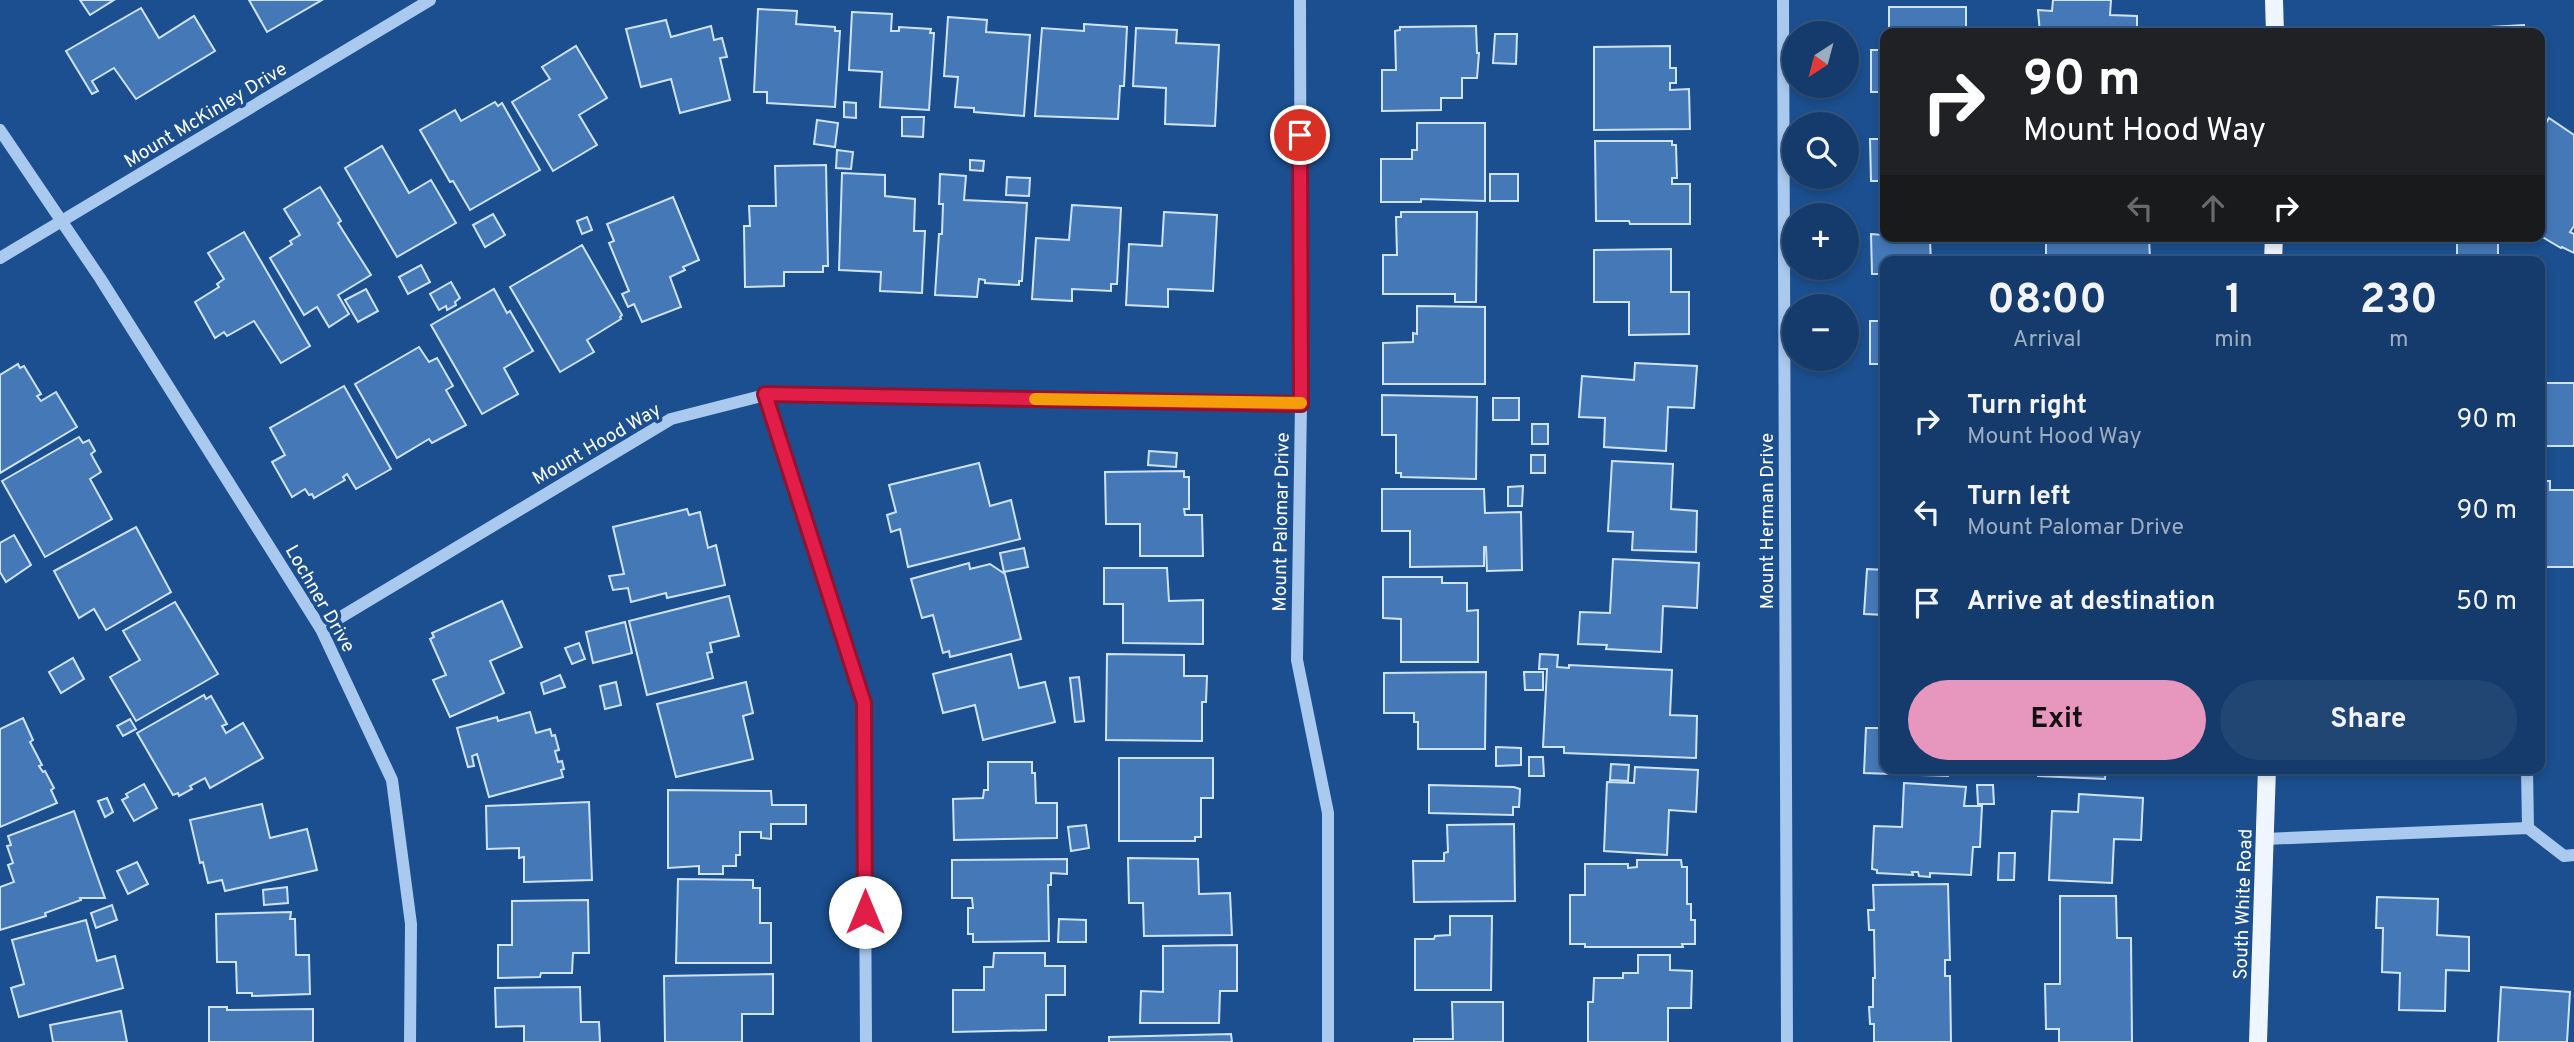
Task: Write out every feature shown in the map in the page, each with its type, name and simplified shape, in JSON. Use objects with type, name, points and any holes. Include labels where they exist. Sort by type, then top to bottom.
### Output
[{"type":"main road","points":[[2274,0],[2275,28]]},
{"type":"main road","name":"South White Road","points":[[2258,1042],[2267,774]]},
{"type":"street","name":"Mount McKinley Drive","points":[[0,258],[430,0]]},
{"type":"street","name":"Mount Palomar Drive","points":[[1300,0],[1301,404],[1297,660],[1328,813],[1328,1042]]},
{"type":"street","name":"Mount Herman Drive","points":[[1783,0],[1787,1042]]},
{"type":"street","name":"Lochner Drive","points":[[0,130],[100,278],[321,629],[392,780],[411,924],[410,1042]]},
{"type":"street","name":"Mount Hood Way","points":[[321,629],[671,419],[765,394],[1301,404]]},
{"type":"street","points":[[765,394],[864,703],[866,1042]]},
{"type":"street","points":[[2527,774],[2528,828]]},
{"type":"street","points":[[2265,839],[2528,828],[2564,856],[2574,855]]},
{"type":"building","points":[[80,0],[114,0],[90,15]]},
{"type":"building","points":[[249,0],[322,0],[267,32]]},
{"type":"building","points":[[2053,0],[2111,0],[2110,15],[2137,16],[2137,28],[2040,28],[2038,10],[2052,11]]},
{"type":"building","points":[[1889,7],[1966,7],[1966,28],[1889,28]]},
{"type":"building","points":[[141,8],[159,38],[194,16],[215,51],[136,99],[114,68],[92,81],[98,91],[92,94],[66,51]]},
{"type":"building","points":[[758,9],[797,11],[796,24],[835,27],[835,31],[840,31],[835,107],[767,103],[767,92],[754,92]]},
{"type":"building","points":[[852,12],[892,14],[891,31],[899,31],[899,27],[931,29],[930,33],[934,33],[929,110],[880,107],[882,72],[849,70]]},
{"type":"building","points":[[948,17],[987,20],[986,32],[1030,35],[1024,116],[974,112],[974,108],[955,107],[958,77],[944,76]]},
{"type":"building","points":[[666,20],[671,37],[711,26],[714,40],[722,38],[727,57],[720,58],[730,100],[680,113],[671,79],[641,87],[626,29]]},
{"type":"building","points":[[1084,24],[1127,27],[1124,86],[1120,86],[1118,119],[1035,116],[1042,28],[1084,31]]},
{"type":"building","points":[[2524,25],[2524,28],[2471,28]]},
{"type":"building","points":[[1476,26],[1479,53],[1477,78],[1462,78],[1462,98],[1441,98],[1441,110],[1382,111],[1382,70],[1396,70],[1395,31],[1400,30],[1400,27]]},
{"type":"building","points":[[1136,28],[1177,30],[1176,43],[1219,45],[1215,126],[1165,124],[1166,88],[1133,86]]},
{"type":"building","points":[[1495,34],[1517,34],[1516,64],[1493,63]]},
{"type":"building","points":[[576,46],[607,98],[579,115],[597,145],[553,171],[512,102],[550,79],[542,67]]},
{"type":"building","points":[[1670,46],[1670,68],[1676,68],[1676,83],[1670,83],[1670,90],[1689,89],[1690,129],[1594,130],[1594,47]]},
{"type":"building","points":[[1871,50],[1880,50],[1880,92],[1871,92]]},
{"type":"building","points":[[495,102],[498,106],[502,103],[540,170],[470,210],[453,181],[450,182],[420,130],[455,110],[461,121]]},
{"type":"building","points":[[844,102],[856,103],[856,118],[844,117]]},
{"type":"building","points":[[902,117],[924,117],[923,137],[902,136]]},
{"type":"building","points":[[2549,118],[2574,135],[2574,226],[2570,232],[2574,234],[2574,253],[2545,239],[2545,124]]},
{"type":"building","points":[[817,120],[838,123],[835,147],[814,144]]},
{"type":"building","points":[[1417,123],[1485,123],[1485,201],[1421,199],[1421,202],[1381,202],[1381,159],[1412,159],[1412,150],[1417,150]]},
{"type":"building","points":[[1870,139],[1880,139],[1880,181],[1871,181]]},
{"type":"building","points":[[1595,141],[1672,141],[1672,145],[1676,145],[1677,178],[1672,178],[1672,184],[1690,184],[1690,224],[1596,221]]},
{"type":"building","points":[[382,146],[409,193],[431,180],[456,223],[397,257],[345,168]]},
{"type":"building","points":[[837,150],[853,152],[851,169],[836,168]]},
{"type":"building","points":[[970,160],[984,161],[983,171],[970,170]]},
{"type":"building","points":[[826,165],[828,266],[823,266],[823,272],[784,272],[784,286],[745,287],[744,226],[750,226],[749,206],[776,206],[775,166]]},
{"type":"building","points":[[842,173],[885,175],[885,196],[915,199],[914,231],[925,231],[922,293],[880,291],[881,272],[839,270]]},
{"type":"building","points":[[940,174],[966,176],[964,200],[1027,203],[1022,281],[1019,281],[1019,285],[985,283],[985,280],[979,279],[977,297],[935,295],[939,234],[942,234]]},
{"type":"building","points":[[1490,174],[1518,174],[1518,201],[1490,201]]},
{"type":"building","points":[[1007,177],[1030,178],[1029,196],[1006,195]]},
{"type":"building","points":[[320,187],[341,221],[338,223],[371,275],[338,295],[349,314],[329,327],[317,307],[304,315],[270,258],[292,244],[290,241],[300,235],[284,209]]},
{"type":"building","points":[[673,197],[699,260],[670,277],[681,307],[642,322],[634,304],[628,307],[622,294],[629,291],[609,243],[614,241],[607,224]]},
{"type":"building","points":[[1072,205],[1121,208],[1117,284],[1111,284],[1111,291],[1072,289],[1072,301],[1032,299],[1036,238],[1069,240]]},
{"type":"building","points":[[1164,212],[1217,215],[1213,291],[1168,289],[1168,307],[1126,305],[1129,244],[1162,246]]},
{"type":"building","points":[[1401,212],[1477,212],[1476,302],[1455,302],[1455,294],[1383,294],[1383,255],[1397,255],[1396,217],[1401,217]]},
{"type":"building","points":[[493,214],[505,235],[485,247],[473,225]]},
{"type":"building","points":[[587,217],[592,230],[582,234],[577,221]]},
{"type":"building","points":[[244,232],[310,346],[281,363],[254,321],[227,336],[224,332],[215,338],[195,302],[219,287],[217,284],[224,279],[208,253]]},
{"type":"building","points":[[1871,234],[1880,235],[1880,242],[1930,242],[1931,256],[1880,256],[1880,274],[1872,274]]},
{"type":"building","points":[[2046,242],[2149,242],[2150,256],[2046,256]]},
{"type":"building","points":[[2457,242],[2498,242],[2498,256],[2457,256]]},
{"type":"building","points":[[582,245],[622,315],[621,319],[587,340],[594,352],[560,372],[510,287]]},
{"type":"building","points":[[1671,249],[1671,292],[1689,292],[1689,334],[1629,335],[1629,302],[1594,302],[1594,250]]},
{"type":"building","points":[[421,265],[430,282],[408,294],[399,277]]},
{"type":"building","points":[[451,282],[460,298],[455,302],[456,305],[447,310],[446,306],[439,310],[430,294]]},
{"type":"building","points":[[366,289],[378,311],[358,322],[345,300]]},
{"type":"building","points":[[494,289],[533,351],[504,368],[518,394],[482,414],[431,325]]},
{"type":"building","points":[[1417,306],[1485,307],[1485,384],[1383,384],[1383,343],[1413,342],[1413,333],[1417,334]]},
{"type":"building","points":[[1870,321],[1880,321],[1880,364],[1870,364]]},
{"type":"building","points":[[419,347],[429,362],[437,358],[453,386],[446,390],[466,425],[432,443],[429,439],[397,458],[355,384]]},
{"type":"building","points":[[1635,363],[1697,366],[1694,408],[1668,407],[1666,451],[1604,447],[1605,418],[1579,417],[1582,376],[1634,380]]},
{"type":"building","points":[[18,364],[20,368],[24,366],[41,394],[37,396],[41,401],[56,392],[77,427],[0,473],[0,375]]},
{"type":"building","points":[[2545,383],[2574,383],[2574,446],[2545,446]]},
{"type":"building","points":[[344,386],[391,469],[356,489],[347,474],[343,477],[345,480],[314,498],[305,489],[292,497],[272,462],[285,455],[270,428]]},
{"type":"building","points":[[1382,395],[1477,397],[1476,479],[1401,477],[1401,473],[1396,473],[1396,435],[1382,435]]},
{"type":"building","points":[[1493,398],[1519,398],[1519,420],[1493,420]]},
{"type":"building","points":[[1532,424],[1548,424],[1548,444],[1532,444]]},
{"type":"building","points":[[79,437],[83,443],[89,440],[95,451],[91,454],[101,472],[90,479],[112,519],[45,557],[2,481]]},
{"type":"building","points":[[1149,451],[1177,453],[1176,467],[1148,465]]},
{"type":"building","points":[[1531,455],[1545,455],[1545,473],[1531,473]]},
{"type":"building","points":[[1612,461],[1673,464],[1671,509],[1697,511],[1696,552],[1632,550],[1633,532],[1608,531]]},
{"type":"building","points":[[979,463],[990,506],[1011,500],[1020,539],[908,567],[900,529],[891,532],[887,515],[896,512],[889,485]]},
{"type":"building","points":[[1184,471],[1184,477],[1189,477],[1189,509],[1184,509],[1185,515],[1202,515],[1203,556],[1140,556],[1140,524],[1106,524],[1105,472]]},
{"type":"building","points":[[2545,481],[2550,481],[2550,490],[2574,490],[2574,567],[2545,567]]},
{"type":"building","points":[[1523,486],[1522,506],[1508,506],[1508,487]]},
{"type":"building","points":[[1382,489],[1484,489],[1485,513],[1521,512],[1522,570],[1487,571],[1486,547],[1484,566],[1410,567],[1410,531],[1382,531]]},
{"type":"building","points":[[687,509],[689,515],[700,512],[708,548],[716,545],[725,585],[667,598],[666,593],[631,602],[628,588],[613,590],[609,576],[624,574],[613,527]]},
{"type":"building","points":[[136,527],[171,592],[106,630],[94,609],[79,618],[54,571]]},
{"type":"building","points":[[14,535],[31,565],[6,582],[0,572],[0,543]]},
{"type":"building","points":[[1024,548],[1028,567],[1004,572],[1000,553]]},
{"type":"building","points":[[1613,559],[1699,563],[1697,608],[1663,606],[1661,652],[1606,649],[1607,645],[1578,644],[1580,612],[1610,613]]},
{"type":"building","points":[[969,563],[970,569],[990,564],[1005,574],[1021,639],[950,657],[949,651],[943,653],[933,615],[922,618],[911,579]]},
{"type":"building","points":[[1104,568],[1167,568],[1169,601],[1203,600],[1203,644],[1123,643],[1123,604],[1104,604]]},
{"type":"building","points":[[1867,569],[1880,570],[1880,615],[1864,614]]},
{"type":"building","points":[[1383,577],[1442,577],[1442,583],[1467,583],[1467,611],[1478,610],[1478,662],[1401,662],[1401,619],[1383,618]]},
{"type":"building","points":[[729,596],[739,636],[710,643],[712,652],[707,653],[713,678],[647,695],[629,621]]},
{"type":"building","points":[[502,601],[522,647],[490,661],[504,693],[450,717],[433,680],[446,675],[430,639],[434,637],[432,633]]},
{"type":"building","points":[[175,602],[218,674],[136,721],[110,677],[140,660],[123,631]]},
{"type":"building","points":[[625,622],[632,653],[593,663],[586,632]]},
{"type":"building","points":[[579,643],[585,659],[572,664],[565,648]]},
{"type":"building","points":[[1011,654],[1019,688],[1045,682],[1055,722],[983,740],[975,705],[943,713],[933,674]]},
{"type":"building","points":[[1107,654],[1184,655],[1184,676],[1207,676],[1206,702],[1202,702],[1202,741],[1106,740]]},
{"type":"building","points":[[1540,654],[1558,655],[1557,667],[1569,668],[1569,665],[1672,670],[1670,715],[1697,716],[1696,758],[1564,753],[1564,747],[1543,747],[1547,669],[1539,669]]},
{"type":"building","points":[[73,658],[84,679],[61,693],[49,672]]},
{"type":"building","points":[[1486,672],[1485,749],[1418,749],[1418,722],[1414,722],[1414,713],[1384,713],[1384,673]]},
{"type":"building","points":[[1524,672],[1543,672],[1543,690],[1525,690]]},
{"type":"building","points":[[560,675],[565,687],[544,694],[541,683]]},
{"type":"building","points":[[1079,677],[1084,721],[1075,722],[1070,678]]},
{"type":"building","points":[[616,682],[621,705],[605,709],[600,686]]},
{"type":"building","points":[[746,682],[753,713],[743,716],[753,759],[676,777],[657,704]]},
{"type":"building","points":[[204,695],[206,699],[211,696],[227,724],[222,726],[226,733],[243,723],[263,758],[210,788],[205,778],[179,796],[178,793],[173,795],[137,733]]},
{"type":"building","points":[[530,712],[536,733],[550,729],[552,736],[555,735],[559,750],[555,751],[558,762],[562,761],[563,777],[489,797],[477,754],[472,756],[474,766],[468,767],[457,728],[497,717],[498,721]]},
{"type":"building","points":[[23,718],[33,740],[30,742],[42,765],[39,766],[45,771],[54,788],[51,790],[57,803],[0,827],[0,729]]},
{"type":"building","points":[[130,719],[136,729],[123,736],[117,726]]},
{"type":"building","points":[[1866,728],[1880,728],[1880,774],[1864,773]]},
{"type":"building","points":[[1496,747],[1521,748],[1521,765],[1496,766]]},
{"type":"building","points":[[1529,757],[1543,757],[1544,776],[1529,776]]},
{"type":"building","points":[[1119,758],[1213,758],[1213,798],[1201,798],[1201,837],[1195,837],[1195,841],[1119,841]]},
{"type":"building","points":[[988,762],[1032,762],[1036,803],[1057,803],[1057,838],[954,840],[953,799],[983,798],[984,790],[988,790]]},
{"type":"building","points":[[1611,764],[1629,765],[1628,781],[1610,780]]},
{"type":"building","points":[[1635,767],[1698,770],[1696,812],[1669,810],[1667,855],[1604,851],[1607,782],[1634,783]]},
{"type":"building","points":[[1892,774],[1948,774],[1948,776]]},
{"type":"building","points":[[2038,774],[2105,774],[2105,779]]},
{"type":"building","points":[[1904,783],[1966,787],[1964,806],[1982,806],[1980,847],[1973,847],[1971,875],[1930,873],[1930,877],[1919,876],[1918,872],[1912,872],[1913,875],[1877,873],[1877,870],[1872,869],[1874,826],[1902,827]]},
{"type":"building","points":[[144,784],[157,808],[134,821],[122,800],[128,797],[126,794]]},
{"type":"building","points":[[1429,785],[1514,787],[1520,789],[1519,807],[1513,807],[1513,815],[1429,813]]},
{"type":"building","points":[[1977,785],[1993,785],[1994,804],[1978,804]]},
{"type":"building","points":[[668,790],[771,791],[772,805],[806,805],[806,824],[771,824],[771,839],[761,838],[761,832],[740,832],[740,855],[736,855],[736,866],[723,866],[723,874],[699,874],[699,866],[668,868]]},
{"type":"building","points":[[2079,794],[2143,798],[2141,840],[2114,839],[2112,883],[2049,880],[2052,811],[2078,812]]},
{"type":"building","points":[[107,798],[113,812],[105,817],[98,801]]},
{"type":"building","points":[[589,802],[592,880],[524,882],[524,857],[519,858],[519,848],[487,849],[486,806]]},
{"type":"building","points":[[262,804],[270,838],[307,829],[317,870],[225,891],[222,880],[208,883],[203,862],[200,863],[190,820]]},
{"type":"building","points":[[74,811],[105,898],[80,898],[81,900],[45,913],[46,916],[0,930],[0,887],[14,882],[8,865],[13,863],[7,846],[11,845],[8,836]]},
{"type":"building","points":[[1514,824],[1515,901],[1414,902],[1413,861],[1444,861],[1444,853],[1448,852],[1447,825]]},
{"type":"building","points":[[1086,825],[1089,848],[1071,851],[1068,827]]},
{"type":"building","points":[[1999,853],[2015,853],[2014,880],[1998,880]]},
{"type":"building","points":[[1128,858],[1198,859],[1199,894],[1230,893],[1232,935],[1144,936],[1143,903],[1129,903]]},
{"type":"building","points":[[1067,859],[1067,874],[1051,873],[1051,885],[1048,885],[1049,941],[973,942],[973,934],[968,934],[968,908],[973,908],[972,898],[952,898],[952,860]]},
{"type":"building","points":[[1637,860],[1681,860],[1682,867],[1687,867],[1687,904],[1691,904],[1691,920],[1695,920],[1695,944],[1682,944],[1683,947],[1585,947],[1585,944],[1570,944],[1570,895],[1585,895],[1585,864],[1628,864],[1628,868],[1637,867]]},
{"type":"building","points":[[137,862],[148,884],[128,894],[117,871]]},
{"type":"building","points":[[678,879],[753,880],[753,888],[760,888],[760,923],[771,923],[771,963],[676,963]]},
{"type":"building","points":[[1948,884],[1950,960],[1945,960],[1945,976],[1950,976],[1951,1042],[1874,1042],[1874,1024],[1870,1024],[1869,1007],[1873,1007],[1875,978],[1874,930],[1869,930],[1868,910],[1874,910],[1873,885]]},
{"type":"building","points":[[287,887],[288,903],[264,905],[263,890]]},
{"type":"building","points":[[2060,896],[2116,896],[2117,938],[2131,938],[2132,1042],[2059,1042],[2059,1029],[2046,1029],[2045,984],[2060,984]]},
{"type":"building","points":[[2377,897],[2438,899],[2437,935],[2469,937],[2469,971],[2446,970],[2445,1011],[2399,1010],[2400,973],[2382,972],[2383,928],[2376,928]]},
{"type":"building","points":[[588,900],[589,953],[573,953],[572,973],[498,978],[498,945],[512,945],[512,901]]},
{"type":"building","points":[[112,905],[117,920],[96,928],[91,913]]},
{"type":"building","points":[[291,912],[290,919],[295,919],[296,955],[309,955],[310,994],[252,996],[252,993],[237,993],[236,962],[217,962],[216,914]]},
{"type":"building","points":[[1450,916],[1492,916],[1491,990],[1415,990],[1415,939],[1434,939],[1435,936],[1450,935]]},
{"type":"building","points":[[1059,919],[1086,920],[1086,942],[1058,942]]},
{"type":"building","points":[[86,920],[97,961],[115,956],[123,988],[19,1017],[11,988],[24,984],[12,940]]},
{"type":"building","points":[[1237,945],[1237,991],[1220,991],[1219,1023],[1140,1023],[1141,991],[1163,992],[1163,946]]},
{"type":"building","points":[[994,953],[1045,953],[1045,966],[1065,966],[1065,995],[1046,995],[1046,1030],[953,1032],[953,990],[984,990],[984,967],[993,967]]},
{"type":"building","points":[[1638,955],[1670,955],[1670,970],[1692,971],[1691,1008],[1668,1008],[1668,1042],[1588,1042],[1588,1002],[1593,1002],[1594,978],[1623,978],[1623,973],[1638,973]]},
{"type":"building","points":[[773,974],[773,1014],[742,1014],[742,1042],[665,1042],[664,976]]},
{"type":"building","points":[[580,987],[581,1022],[599,1022],[600,1042],[524,1042],[524,1026],[496,1027],[495,988]]},
{"type":"building","points":[[2501,987],[2570,992],[2567,1042],[2498,1042]]},
{"type":"building","points":[[1452,1002],[1503,1002],[1503,1042],[1414,1042],[1414,1039],[1453,1039]]},
{"type":"building","points":[[209,1007],[227,1007],[227,1010],[313,1009],[313,1042],[209,1042]]},
{"type":"building","points":[[121,1011],[127,1042],[53,1042],[50,1025]]},
{"type":"building","points":[[1231,1034],[1232,1042],[1109,1042],[1109,1037]]},
{"type":"slow traffic","points":[[1035,399],[1301,403]]},
{"type":"route","points":[[865,912],[864,703],[765,394],[1301,404],[1300,135]]}]
